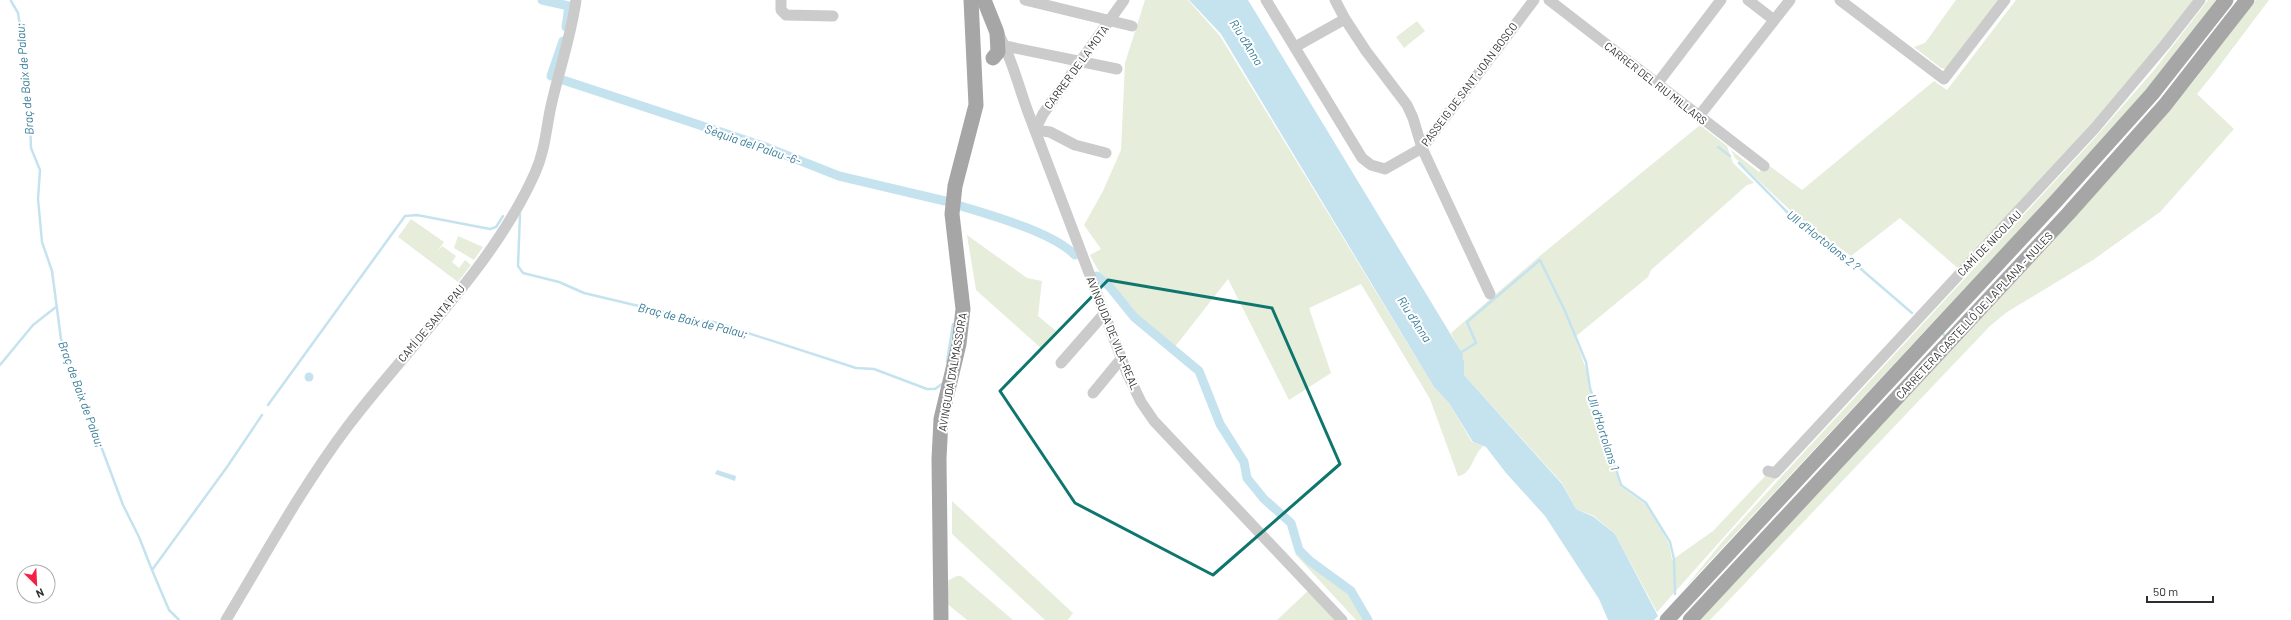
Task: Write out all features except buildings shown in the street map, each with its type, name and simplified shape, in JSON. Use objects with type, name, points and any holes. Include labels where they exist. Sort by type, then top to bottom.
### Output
[{"type":"main road","name":"AVINGUDA D'ALMASSORA","points":[[941,620],[939,459],[941,419],[959,344],[963,309],[952,214],[954,186],[976,105],[976,79],[972,38],[971,0]]},
{"type":"main road","name":"AVINGUDA DE VILA-REAL","points":[[972,38],[981,57],[992,58],[998,52],[997,31],[984,0]]},
{"type":"main road","name":"CARRETERA CASTELLÓ DE LA PLANA - NULES","points":[[1667,620],[2152,94],[2226,0]]},
{"type":"main road","name":"CARRETERA CASTELLÓ DE LA PLANA - NULES","points":[[1690,620],[2078,202],[2165,105],[2247,0]]},
{"type":"main road","points":[[972,38],[983,23],[989,24],[997,31]]},
{"type":"main road","points":[[976,79],[980,69],[992,58]]},
{"type":"street","name":"CAMÍ DE SANTA PAU","points":[[226,620],[332,448],[422,333],[470,277],[525,195],[544,148],[551,107],[571,35],[576,0]]},
{"type":"street","points":[[781,0],[781,10],[786,15],[832,16]]},
{"type":"street","points":[[1025,0],[1132,26]]},
{"type":"street","name":"CARRER DE LA MOTA","points":[[1035,130],[1043,114],[1124,0]]},
{"type":"street","points":[[1266,0],[1295,47],[1345,19]]},
{"type":"street","points":[[1335,0],[1345,19],[1407,105],[1414,118],[1422,148],[1490,294]]},
{"type":"street","name":"PASSEIG DE SANT JOAN BOSCO","points":[[1295,47],[1362,158],[1376,168],[1392,166],[1422,148],[1534,0]]},
{"type":"street","name":"CARRER DEL RIU MILLARS","points":[[1549,0],[1764,166]]},
{"type":"street","points":[[1657,84],[1721,0]]},
{"type":"street","points":[[1748,0],[1774,20]]},
{"type":"street","points":[[1699,116],[1790,0]]},
{"type":"street","points":[[1840,0],[1944,79],[2005,0]]},
{"type":"street","name":"CAMÍ DE NICOLAU","points":[[1768,471],[1775,473],[2037,192],[2132,85],[2200,0]]},
{"type":"street","name":"AVINGUDA DE VILA-REAL","points":[[997,31],[1013,64],[1014,75],[1121,359],[1141,402],[1154,421],[1342,620]]},
{"type":"street","points":[[1005,46],[1117,69]]},
{"type":"street","name":"AVINGUDA DE VILA-REAL","points":[[992,58],[1004,63],[1014,75]]},
{"type":"street","name":"CARRER DE LA MOTA","points":[[1028,112],[1043,114]]},
{"type":"street","points":[[1035,130],[1050,132],[1075,145],[1106,153]]},
{"type":"street","points":[[1061,363],[1104,314]]},
{"type":"street","points":[[1093,393],[1121,359]]},
{"type":"highlighted area","points":[[1108,280],[1272,308],[1340,464],[1213,575],[1075,503],[1000,391]]},
{"type":"green space","points":[[1145,0],[1188,0],[1220,36],[1434,387],[1449,403],[1472,442],[1483,446],[1478,452],[1468,471],[1458,476],[1430,399],[1361,284],[1309,308],[1331,373],[1289,400],[1228,279],[1174,348],[1126,306],[1098,270],[1090,255],[1101,249],[1084,225],[1103,191],[1121,150],[1125,63]]},
{"type":"green space","points":[[1956,0],[2001,0],[1946,69],[1941,68],[1914,47],[1925,43]]},
{"type":"green space","points":[[2016,0],[2203,0],[1657,612],[1615,534],[1594,516],[1576,509],[1562,483],[1464,375],[1464,359],[1451,333],[1541,255],[1700,125],[1727,146],[1733,163],[1754,183],[1747,185],[1651,270],[1648,277],[1575,337],[1587,372],[1589,388],[1620,486],[1646,505],[1652,513],[1669,544],[1672,560],[1713,531],[1960,270],[1900,218],[1851,256],[1793,213],[1735,158],[1731,150],[1759,172],[1767,164],[1802,190],[1934,81],[1947,90]]},
{"type":"green space","points":[[2208,0],[2218,0],[2120,122],[1684,589],[1722,542],[1782,476],[2092,141],[2155,69]]},
{"type":"green space","points":[[2256,0],[2269,0],[2197,94],[2234,129],[2160,212],[2093,260],[2007,312],[1990,326],[1710,620],[1699,620],[2127,159],[2192,83]]},
{"type":"green space","points":[[1417,21],[1425,31],[1404,48],[1396,37]]},
{"type":"green space","points":[[411,219],[444,242],[436,253],[442,246],[456,256],[452,262],[459,268],[465,260],[471,265],[458,282],[398,237]]},
{"type":"green space","points":[[967,235],[1027,278],[1042,281],[1038,316],[1056,331],[1042,349],[976,290]]},
{"type":"green space","points":[[458,236],[483,247],[474,260],[454,248]]},
{"type":"green space","points":[[952,501],[1073,613],[1068,620],[1045,620],[952,534]]},
{"type":"green space","points":[[1299,550],[1310,562],[1351,591],[1367,620],[1356,620],[1295,554]]},
{"type":"green space","points":[[957,576],[961,576],[1013,620],[967,620],[945,602],[945,582]]},
{"type":"green space","points":[[1308,591],[1336,620],[1277,620]]},
{"type":"water","name":"Riu d'Anna","points":[[1189,0],[1248,0],[1462,353],[1464,361],[1464,375],[1562,484],[1576,509],[1594,517],[1615,534],[1658,616],[1654,620],[1608,620],[1599,599],[1545,516],[1506,473],[1486,447],[1473,442],[1449,403],[1434,387],[1221,34]]},
{"type":"water","points":[[309,372],[314,377],[309,382],[304,377]]},
{"type":"water","points":[[717,470],[736,476],[735,481],[715,474]]},
{"type":"waterway","name":"Séquia del Palau -6-","points":[[542,0],[569,6],[566,27]]},
{"type":"waterway","name":"Braç de Baix de Palau;","points":[[11,1],[18,13],[21,32],[30,120],[31,148],[40,170],[38,199],[42,242],[52,271],[61,339],[123,505],[139,537],[152,570],[227,467],[262,415]]},
{"type":"waterway","name":"Séquia del Palau -6-","points":[[551,76],[563,41]]},
{"type":"waterway","name":"Séquia del Palau -6-","points":[[563,80],[763,146],[839,176],[945,201]]},
{"type":"waterway","name":"Ull d'Hortolans 2 ?","points":[[1718,147],[1730,156]]},
{"type":"waterway","name":"Ull d'Hortolans 2 ?","points":[[1739,163],[1789,214],[1840,251],[1912,313]]},
{"type":"waterway","name":"Séquia del Palau -6-","points":[[961,206],[1037,232],[1052,239],[1075,255]]},
{"type":"waterway","name":"Braç de Baix de Palau;","points":[[520,214],[518,266],[523,273],[559,282],[584,293],[668,313],[681,319],[714,322],[856,368],[874,369],[927,389],[935,389],[942,384]]},
{"type":"waterway","name":"Braç de Baix de Palau;","points":[[268,405],[405,216],[417,215],[490,229],[496,227],[503,216]]},
{"type":"waterway","name":"Ull d'Hortolans 1","points":[[1457,352],[1460,353],[1476,343],[1467,322],[1540,260],[1565,311],[1586,362],[1590,388],[1621,485],[1646,503],[1670,542],[1674,559],[1675,594]]},
{"type":"waterway","name":"Séquia del Palau -6-","points":[[1097,276],[1109,286],[1134,317],[1199,371],[1220,424],[1244,462],[1247,478],[1264,499],[1291,523],[1299,550],[1310,561],[1351,591],[1368,620]]},
{"type":"waterway","points":[[0,365],[33,325],[56,307]]},
{"type":"waterway","points":[[947,362],[953,324]]},
{"type":"waterway","points":[[152,570],[169,610],[179,620]]}]
